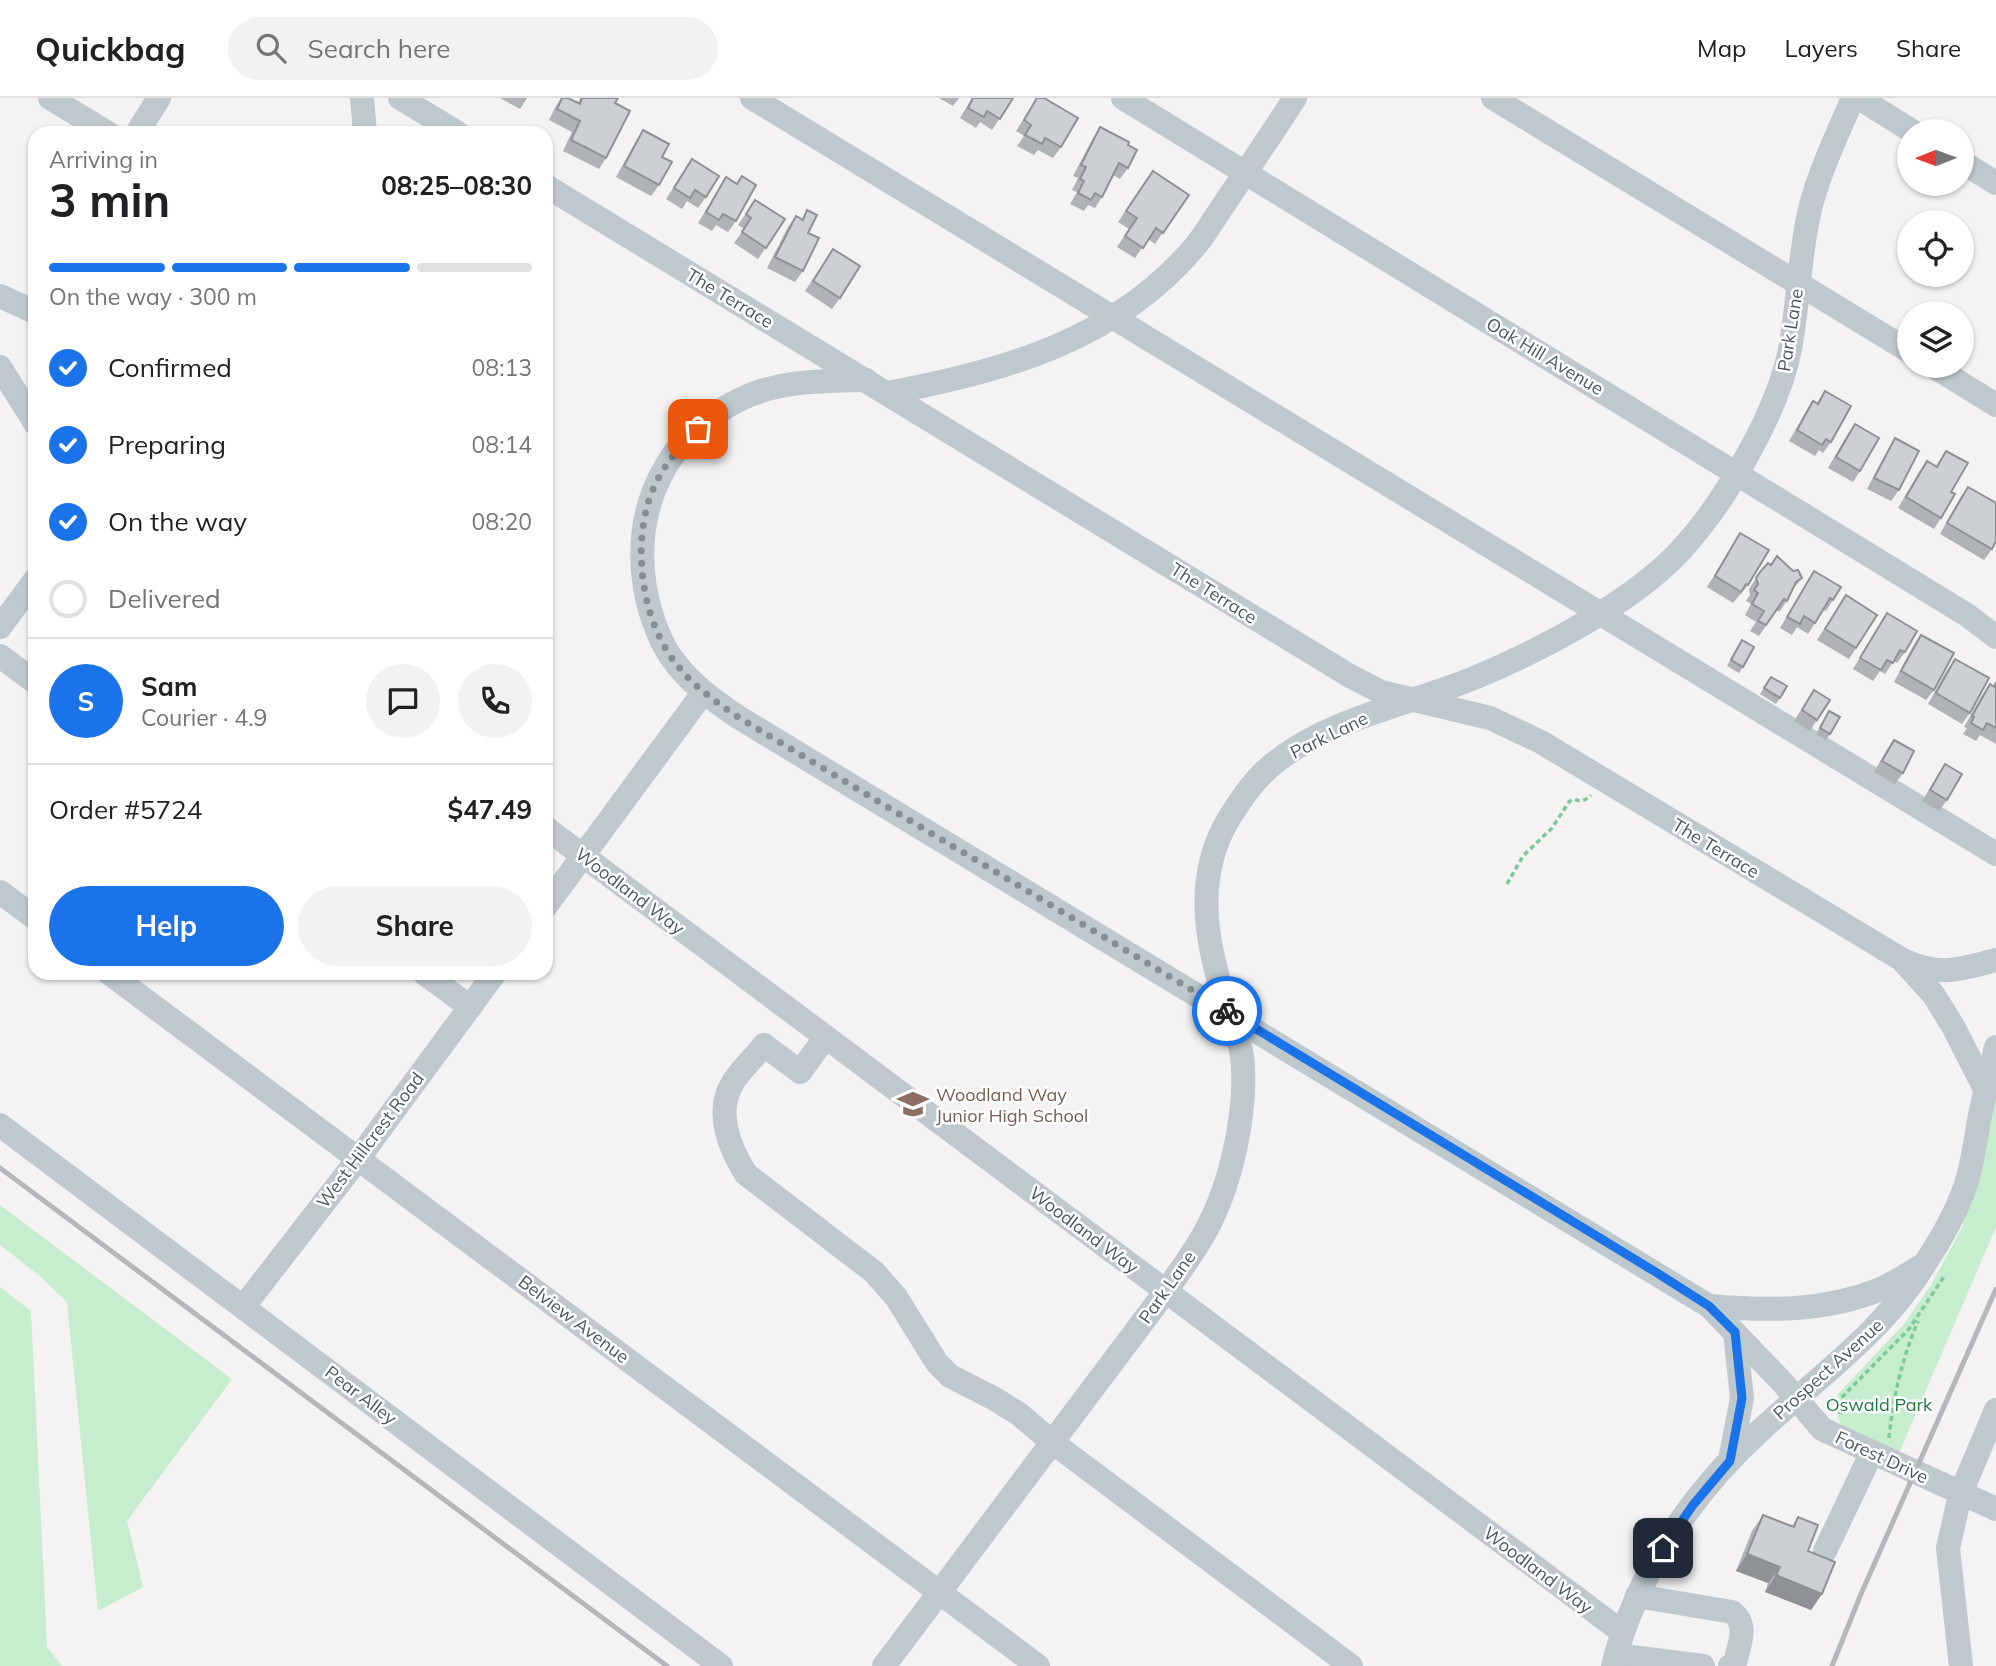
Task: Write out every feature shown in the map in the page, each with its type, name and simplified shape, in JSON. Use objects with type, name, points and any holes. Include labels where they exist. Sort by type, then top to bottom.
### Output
[{"type":"street","points":[[50,98],[96,126]]},
{"type":"street","points":[[141,126],[159,98]]},
{"type":"street","points":[[362,98],[364,126]]},
{"type":"street","points":[[400,98],[438,126]]},
{"type":"street","points":[[752,98],[1996,854]]},
{"type":"street","name":"Oak Hill Avenue","points":[[1123,98],[1967,615],[1996,636]]},
{"type":"street","points":[[887,393],[955,380],[1018,362],[1063,344],[1114,318],[1162,280],[1197,244],[1295,98]]},
{"type":"street","points":[[1493,98],[1897,344]]},
{"type":"street","name":"Park Lane","points":[[884,1666],[1166,1291],[1205,1232],[1224,1189],[1242,1100],[1242,1054],[1212,960],[1205,892],[1210,867],[1225,826],[1247,791],[1275,762],[1310,739],[1495,668],[1600,613],[1646,582],[1678,553],[1719,501],[1763,427],[1790,349],[1797,283],[1810,209],[1819,179],[1853,98]]},
{"type":"street","points":[[1859,98],[1897,122]]},
{"type":"street","points":[[1974,169],[1996,183]]},
{"type":"street","name":"The Terrace","points":[[553,190],[1350,676],[1381,692],[1490,718],[1541,742],[1900,959],[1922,968],[1941,971],[1996,960]]},
{"type":"street","points":[[0,296],[28,305]]},
{"type":"street","points":[[0,367],[28,412]]},
{"type":"street","points":[[1953,378],[1996,404]]},
{"type":"street","name":"Forest Drive","points":[[866,380],[779,385],[742,399],[711,416],[685,441],[664,470],[648,502],[642,538],[642,568],[647,601],[671,657],[703,693],[738,717],[1709,1306],[1822,1429],[1880,1449],[1960,1494],[1996,1509]]},
{"type":"street","points":[[0,627],[28,589]]},
{"type":"street","name":"Oak Hill Avenue","points":[[1967,615],[1996,629]]},
{"type":"street","points":[[0,656],[28,677]]},
{"type":"street","points":[[553,897],[703,693]]},
{"type":"street","name":"Woodland Way","points":[[553,833],[1166,1291],[1617,1651]]},
{"type":"street","points":[[0,892],[28,913]]},
{"type":"street","name":"The Terrace","points":[[1900,959],[1933,995],[1953,1026],[1985,1089]]},
{"type":"street","name":"Belview Avenue","points":[[118,980],[1038,1666]]},
{"type":"street","points":[[433,980],[470,1007]]},
{"type":"street","name":"West Hillcrest Road","points":[[244,1306],[490,980]]},
{"type":"street","points":[[825,1038],[800,1072],[764,1045],[731,1085],[725,1103],[726,1133],[734,1156],[746,1174],[874,1272],[896,1297],[937,1363],[950,1376],[1019,1414],[1052,1442],[1351,1666]]},
{"type":"street","name":"Prospect Avenue","points":[[1617,1651],[1637,1596],[1678,1526],[1730,1461],[1764,1427],[1851,1352],[1891,1311],[1926,1264],[1956,1209],[1968,1177],[1996,1048]]},
{"type":"street","name":"Pear Alley","points":[[0,1125],[721,1666]]},
{"type":"street","points":[[1709,1306],[1765,1311],[1810,1307],[1850,1299],[1883,1288],[1926,1264]]},
{"type":"street","points":[[1730,1461],[1742,1398],[1735,1332]]},
{"type":"street","points":[[1960,1666],[1948,1548],[1960,1494],[1996,1410]]},
{"type":"street","points":[[1825,1551],[1880,1449]]},
{"type":"street","points":[[1637,1596],[1732,1612],[1743,1626],[1735,1663],[1730,1666]]},
{"type":"street","points":[[1617,1651],[1703,1666]]},
{"type":"path","points":[[1507,884],[1524,856],[1552,828],[1569,802],[1573,799],[1586,800],[1604,781]]},
{"type":"path","points":[[1880,1449],[1900,1370],[1921,1312]]},
{"type":"green space","name":"Oswald Park","points":[[1996,1087],[1996,1227],[1899,1453],[1858,1436],[1844,1427],[1837,1412],[1838,1394],[1904,1324],[1931,1285],[1963,1226]]},
{"type":"green space","points":[[0,1205],[232,1379],[127,1521],[143,1587],[98,1611],[67,1302],[41,1277],[0,1245]]},
{"type":"green space","points":[[0,1287],[31,1311],[47,1647],[62,1666],[0,1666]]},
{"type":"building","points":[[562,98],[580,104],[582,98],[618,98],[615,103],[630,111],[606,158],[571,140],[580,121],[557,109]]},
{"type":"building","points":[[973,98],[1013,98],[1000,119],[987,111],[984,117],[968,108]]},
{"type":"building","points":[[1037,98],[1044,98],[1078,118],[1061,147],[1045,138],[1042,144],[1025,135],[1031,125],[1024,120]]},
{"type":"building","points":[[1100,127],[1129,142],[1128,145],[1137,150],[1128,168],[1119,163],[1102,197],[1095,193],[1091,200],[1078,193],[1084,181],[1080,179],[1086,167],[1081,165]]},
{"type":"building","points":[[643,130],[669,144],[662,157],[672,162],[659,185],[624,166]]},
{"type":"building","points":[[692,159],[719,176],[706,197],[695,190],[690,198],[674,188]]},
{"type":"building","points":[[1153,171],[1189,195],[1163,233],[1156,228],[1143,248],[1125,236],[1137,218],[1126,211]]},
{"type":"building","points":[[742,176],[756,185],[736,221],[723,214],[719,220],[706,212],[726,177],[737,184]]},
{"type":"building","points":[[755,200],[785,219],[766,248],[742,232],[751,218],[746,214]]},
{"type":"building","points":[[807,210],[817,215],[808,233],[819,238],[803,271],[775,257],[796,216],[803,220]]},
{"type":"building","points":[[833,249],[860,266],[840,298],[813,281]]},
{"type":"building","points":[[1825,391],[1851,406],[1831,442],[1826,439],[1822,445],[1797,430],[1813,401],[1818,404]]},
{"type":"building","points":[[1855,424],[1879,438],[1860,471],[1836,457]]},
{"type":"building","points":[[1895,438],[1919,451],[1899,490],[1874,478]]},
{"type":"building","points":[[1946,451],[1968,463],[1951,492],[1955,494],[1941,518],[1906,497],[1927,461],[1937,467]]},
{"type":"building","points":[[1968,487],[1996,503],[1996,541],[1992,549],[1947,523]]},
{"type":"building","points":[[1740,533],[1769,550],[1741,592],[1715,576]]},
{"type":"building","points":[[1777,556],[1793,571],[1798,570],[1802,578],[1796,582],[1787,601],[1784,599],[1766,625],[1758,621],[1764,611],[1752,604],[1758,593],[1754,590],[1760,572],[1768,563],[1771,565]]},
{"type":"building","points":[[1814,571],[1841,587],[1833,600],[1830,598],[1815,623],[1804,616],[1800,624],[1787,617]]},
{"type":"building","points":[[1846,595],[1877,615],[1856,648],[1825,629]]},
{"type":"building","points":[[1887,613],[1917,631],[1905,652],[1900,650],[1893,663],[1887,660],[1881,670],[1860,658]]},
{"type":"building","points":[[1921,635],[1954,653],[1934,690],[1901,671]]},
{"type":"building","points":[[1742,640],[1754,647],[1743,667],[1731,660]]},
{"type":"building","points":[[1955,659],[1989,678],[1970,713],[1936,693]]},
{"type":"building","points":[[1771,677],[1787,686],[1780,698],[1764,688]]},
{"type":"building","points":[[1996,682],[1996,728],[1987,723],[1983,730],[1971,723],[1974,717],[1972,716],[1990,684],[1994,687]]},
{"type":"building","points":[[1814,690],[1830,700],[1817,720],[1802,710]]},
{"type":"building","points":[[1829,711],[1840,717],[1830,734],[1820,728]]},
{"type":"building","points":[[1894,740],[1914,751],[1903,773],[1882,761]]},
{"type":"building","points":[[1945,764],[1962,774],[1947,800],[1930,790]]},
{"type":"building","points":[[1763,1515],[1794,1527],[1798,1517],[1818,1525],[1808,1551],[1835,1562],[1822,1594],[1776,1575],[1780,1567],[1747,1554]]},
{"type":"railway","points":[[0,1168],[667,1666]]},
{"type":"railway","points":[[1832,1666],[1861,1594],[1996,1289]]},
{"type":"way so far","points":[[698,429],[685,441],[664,470],[648,502],[642,538],[642,568],[647,601],[656,627],[671,657],[703,693],[738,717],[1227,1011]]},
{"type":"place","name":"Woodland Way Junior High School","points":[[913,1104]]},
{"type":"route","points":[[1227,1011],[1654,1271],[1709,1306],[1735,1332],[1742,1398],[1730,1461],[1693,1505],[1663,1548]]}]
